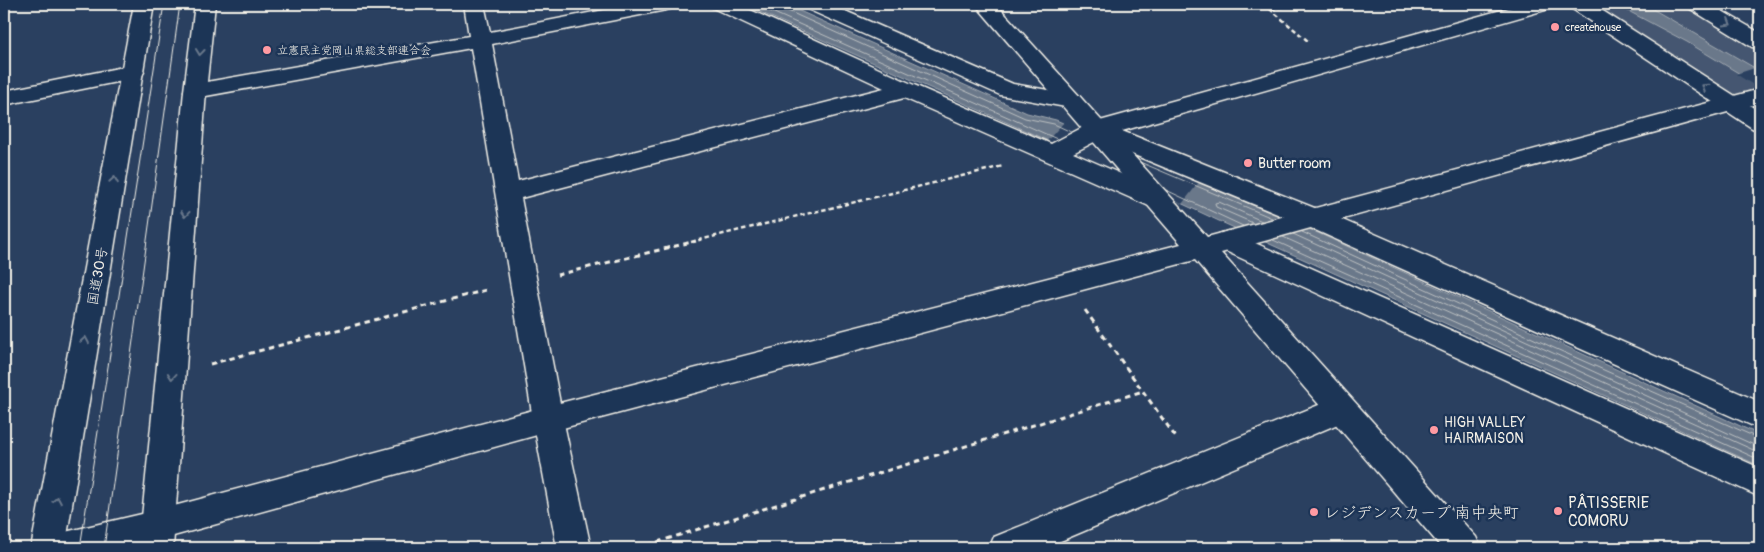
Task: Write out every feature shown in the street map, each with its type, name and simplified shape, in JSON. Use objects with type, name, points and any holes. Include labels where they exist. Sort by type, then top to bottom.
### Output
[{"type":"main road","name":"国道30号","points":[[48,548],[144,4]]},
{"type":"main road","points":[[157,537],[195,91],[205,4]]},
{"type":"main road","points":[[474,4],[548,419],[574,548]]},
{"type":"main road","points":[[195,91],[481,40],[666,4]]},
{"type":"main road","points":[[720,4],[906,90],[1059,150],[1149,191]]},
{"type":"main road","points":[[812,4],[1008,90],[1071,101]]},
{"type":"main road","points":[[985,4],[1071,101],[1098,136],[1149,191],[1464,548]]},
{"type":"main road","points":[[1059,150],[1098,136],[1333,63],[1545,4]]},
{"type":"main road","points":[[1578,4],[1760,123]]},
{"type":"main road","points":[[1696,4],[1760,42]]},
{"type":"main road","points":[[4,98],[133,72]]},
{"type":"main road","points":[[508,193],[906,90]]},
{"type":"main road","points":[[65,548],[157,537],[548,419],[1238,239],[1760,96]]},
{"type":"main road","points":[[1098,136],[1308,220],[1760,416]]},
{"type":"main road","points":[[1238,239],[1760,483]]},
{"type":"main road","points":[[1006,548],[1341,409]]},
{"type":"path","points":[[1264,4],[1333,63]]},
{"type":"path","points":[[1271,10],[1294,4]]},
{"type":"path","points":[[210,364],[523,282],[551,277],[1059,150]]},
{"type":"path","points":[[1083,307],[1198,468]]},
{"type":"path","points":[[638,548],[1143,391]]},
{"type":"shaded area","points":[[1589,4],[1682,4],[1760,51],[1760,111]]},
{"type":"water","points":[[742,4],[784,4],[1027,113],[1056,120],[1318,233],[1760,435],[1760,466],[1219,221],[1044,139]]},
{"type":"water","points":[[1615,4],[1644,4],[1760,71],[1760,86],[1687,42]]},
{"type":"pier","points":[[1760,68],[1760,89],[1736,74]]},
{"type":"pier","points":[[1065,121],[1200,181],[1182,204],[1046,142]]},
{"type":"tram line","points":[[80,548],[164,4]]},
{"type":"tram line","points":[[104,548],[180,4]]},
{"type":"place","name":"createhouse","points":[[1555,27]]},
{"type":"place","name":"立憲民主党岡山県総支部連合会","points":[[267,50]]},
{"type":"place","name":"Butter room","points":[[1248,163]]},
{"type":"place","name":"HIGH VALLEY HAIRMAISON","points":[[1434,430]]},
{"type":"place","name":"PÂTISSERIE COMORU","points":[[1558,511]]},
{"type":"place","name":"レジデンスカープ 南中央町","points":[[1314,512]]}]
